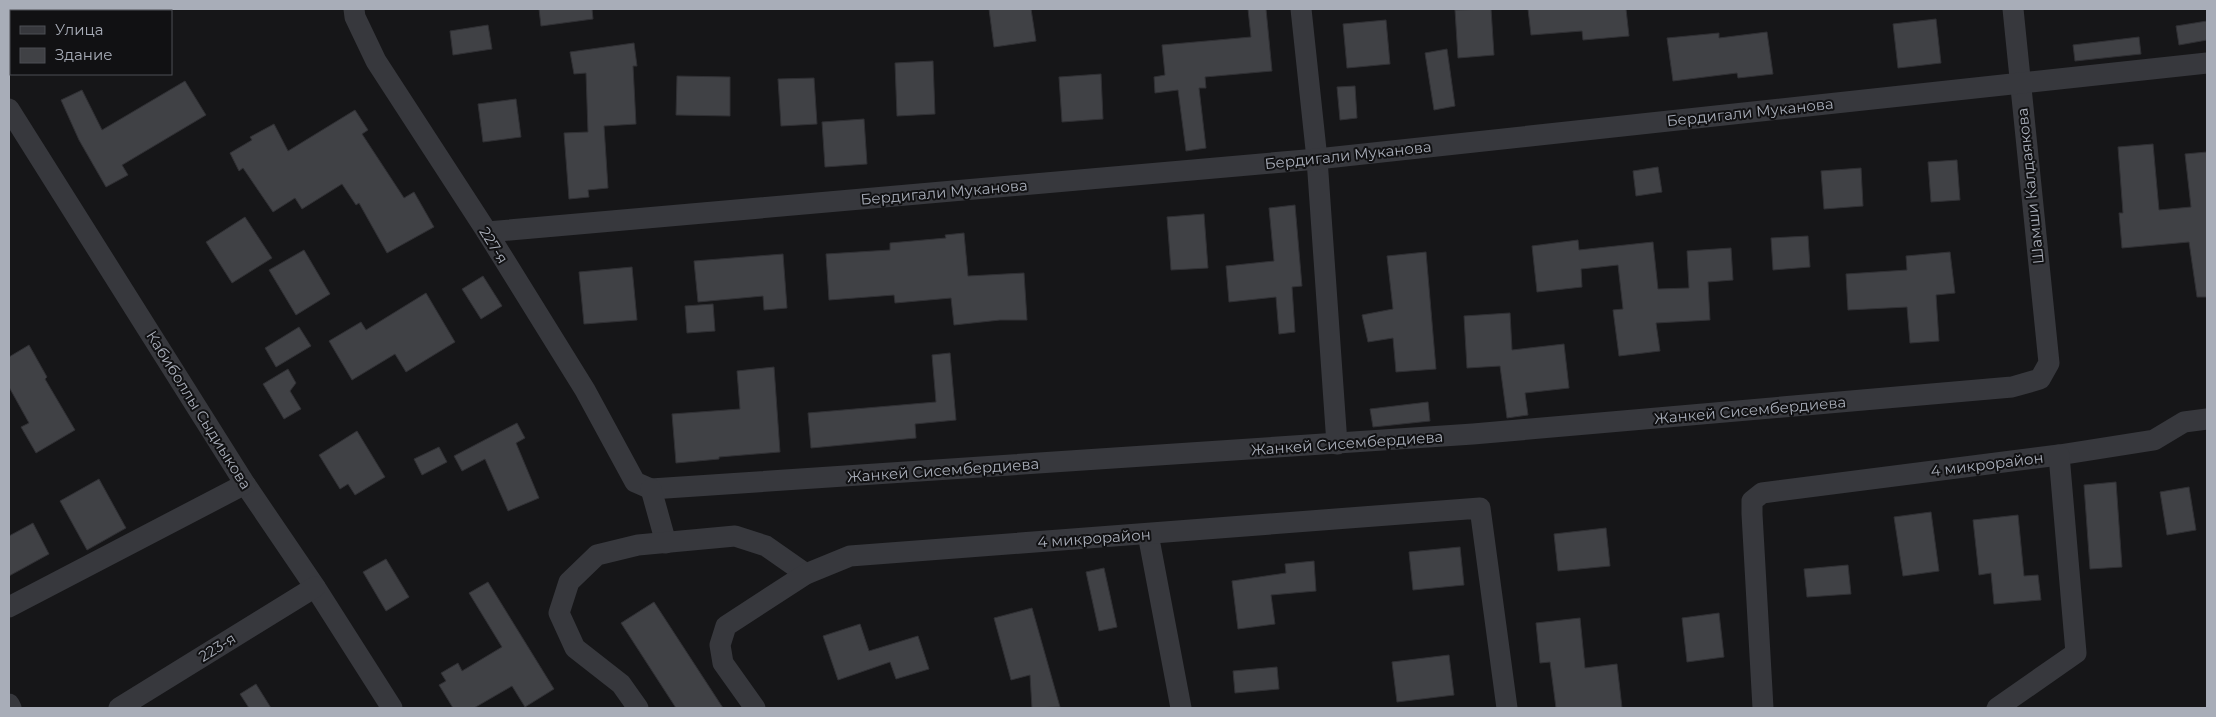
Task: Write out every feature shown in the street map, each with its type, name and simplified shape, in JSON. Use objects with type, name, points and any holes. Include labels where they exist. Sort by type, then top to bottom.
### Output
[{"type":"street","name":"227-я","points":[[354,9],[355,17],[376,61],[487,232],[643,486],[666,543]]},
{"type":"street","points":[[1301,9],[1317,159],[1337,444]]},
{"type":"street","name":"Шамши Калдаякова","points":[[2013,9],[2048,364]]},
{"type":"street","name":"Бердигали Муканова","points":[[487,232],[1317,159],[2207,63]]},
{"type":"street","name":"Кабиболлы Сыдиыкова","points":[[9,109],[245,484],[315,587],[392,708]]},
{"type":"street","name":"Жанкей Сисембердиева","points":[[643,486],[1337,444],[2012,387],[2040,380],[2048,364]]},
{"type":"street","name":"4 микрорайон","points":[[1764,708],[1752,514],[1752,501],[1762,493],[2059,455],[2154,440],[2184,422],[2207,419]]},
{"type":"street","points":[[1997,708],[2076,653],[2059,455]]},
{"type":"street","points":[[9,607],[245,484]]},
{"type":"street","name":"4 микрорайон","points":[[755,708],[723,663],[720,645],[726,626],[806,574],[850,556],[1480,508],[1507,708]]},
{"type":"street","points":[[1148,534],[1181,708]]},
{"type":"street","points":[[638,708],[621,684],[575,648],[559,613],[569,582],[597,555],[638,545],[736,536],[766,546],[806,574]]},
{"type":"street","name":"223-я","points":[[119,708],[315,587]]},
{"type":"street","points":[[9,704],[11,708]]},
{"type":"building","points":[[539,9],[592,9],[593,19],[541,26]]},
{"type":"building","points":[[989,9],[1031,9],[1036,41],[994,47]]},
{"type":"building","points":[[1248,9],[1266,9],[1272,71],[1205,77],[1206,88],[1199,88],[1206,148],[1186,151],[1178,90],[1155,93],[1154,77],[1165,75],[1162,45],[1251,37]]},
{"type":"building","points":[[1491,9],[1494,55],[1458,58],[1455,10]]},
{"type":"building","points":[[1528,9],[1626,9],[1629,36],[1583,40],[1582,31],[1531,35]]},
{"type":"building","points":[[1936,19],[1941,63],[1898,68],[1893,24]]},
{"type":"building","points":[[1386,20],[1390,64],[1347,68],[1343,24]]},
{"type":"building","points":[[2207,21],[2207,40],[2179,45],[2176,26]]},
{"type":"building","points":[[488,25],[492,49],[453,55],[450,31]]},
{"type":"building","points":[[1767,32],[1773,74],[1738,78],[1737,73],[1673,81],[1667,38],[1719,33],[1719,38]]},
{"type":"building","points":[[2139,37],[2141,54],[2075,61],[2073,45]]},
{"type":"building","points":[[634,43],[637,66],[633,66],[636,124],[604,126],[608,188],[588,190],[589,197],[569,199],[564,133],[588,132],[586,73],[574,74],[570,52]]},
{"type":"building","points":[[1447,49],[1455,106],[1434,110],[1425,53]]},
{"type":"building","points":[[933,61],[935,114],[897,116],[895,63]]},
{"type":"building","points":[[1101,74],[1103,119],[1062,122],[1059,77]]},
{"type":"building","points":[[677,76],[730,77],[730,116],[676,115]]},
{"type":"building","points":[[814,78],[817,124],[781,126],[778,79]]},
{"type":"building","points":[[185,81],[206,115],[122,165],[128,175],[106,187],[79,140],[61,100],[82,90],[102,130]]},
{"type":"building","points":[[1355,86],[1357,118],[1340,120],[1337,87]]},
{"type":"building","points":[[516,99],[521,137],[483,142],[478,104]]},
{"type":"building","points":[[355,110],[368,130],[362,134],[404,198],[414,192],[434,227],[387,253],[359,203],[356,205],[342,184],[302,209],[295,198],[273,212],[243,168],[239,171],[230,153],[252,140],[250,137],[274,124],[288,151]]},
{"type":"building","points":[[864,119],[867,164],[825,167],[822,122]]},
{"type":"building","points":[[2153,144],[2159,210],[2191,207],[2185,154],[2207,152],[2207,297],[2197,297],[2189,242],[2122,248],[2119,213],[2123,213],[2118,147]]},
{"type":"building","points":[[1957,160],[1960,200],[1931,202],[1928,162]]},
{"type":"building","points":[[1658,167],[1662,192],[1636,196],[1633,171]]},
{"type":"building","points":[[1861,168],[1863,206],[1824,209],[1821,171]]},
{"type":"building","points":[[1295,205],[1302,286],[1292,287],[1295,332],[1279,334],[1276,297],[1229,302],[1226,266],[1274,261],[1269,208]]},
{"type":"building","points":[[1204,214],[1208,268],[1171,270],[1167,217]]},
{"type":"building","points":[[245,217],[272,258],[232,283],[206,242]]},
{"type":"building","points":[[964,233],[968,276],[1024,273],[1027,320],[1000,320],[954,325],[951,298],[895,303],[894,295],[829,300],[826,254],[890,250],[890,243],[946,238],[945,235]]},
{"type":"building","points":[[1808,236],[1810,267],[1773,270],[1771,238]]},
{"type":"building","points":[[1578,240],[1579,250],[1653,242],[1658,289],[1689,288],[1687,251],[1731,248],[1733,280],[1708,282],[1710,320],[1656,323],[1660,351],[1619,356],[1613,310],[1623,309],[1618,265],[1581,269],[1582,287],[1537,292],[1532,246]]},
{"type":"building","points":[[304,250],[330,294],[296,315],[269,270]]},
{"type":"building","points":[[1426,252],[1436,369],[1396,372],[1393,338],[1368,342],[1362,315],[1393,309],[1387,256]]},
{"type":"building","points":[[1950,252],[1955,293],[1936,295],[1939,341],[1910,343],[1907,307],[1848,310],[1846,274],[1907,270],[1906,256]]},
{"type":"building","points":[[783,254],[787,308],[764,310],[763,296],[698,302],[694,261]]},
{"type":"building","points":[[632,267],[637,320],[584,324],[579,272]]},
{"type":"building","points":[[483,276],[502,306],[481,319],[462,289]]},
{"type":"building","points":[[426,293],[455,342],[406,372],[395,354],[352,380],[329,341],[361,322],[366,330]]},
{"type":"building","points":[[713,304],[715,331],[687,333],[685,306]]},
{"type":"building","points":[[1510,313],[1512,350],[1564,344],[1569,388],[1525,393],[1528,415],[1507,418],[1500,366],[1467,368],[1464,316]]},
{"type":"building","points":[[299,327],[311,346],[276,367],[265,348]]},
{"type":"building","points":[[29,345],[47,377],[45,379],[75,430],[36,453],[21,427],[29,423],[9,387],[9,357]]},
{"type":"building","points":[[950,353],[956,420],[915,424],[916,438],[811,448],[808,413],[936,402],[932,355]]},
{"type":"building","points":[[774,367],[780,452],[676,463],[672,414],[740,409],[737,371]]},
{"type":"building","points":[[288,369],[296,383],[290,391],[301,409],[284,419],[263,384]]},
{"type":"building","points":[[1428,402],[1430,421],[1373,427],[1370,409]]},
{"type":"building","points":[[517,423],[525,438],[516,443],[539,498],[508,511],[485,459],[462,471],[454,456]]},
{"type":"building","points":[[357,431],[385,477],[355,495],[348,484],[340,489],[319,455]]},
{"type":"building","points":[[439,447],[447,462],[422,475],[414,459]]},
{"type":"building","points":[[99,479],[126,528],[87,550],[60,501]]},
{"type":"building","points":[[2116,482],[2122,567],[2090,569],[2084,485]]},
{"type":"building","points":[[2189,487],[2196,530],[2167,535],[2160,492]]},
{"type":"building","points":[[1931,512],[1939,571],[1903,576],[1894,517]]},
{"type":"building","points":[[2018,515],[2024,576],[2038,575],[2041,600],[1994,604],[1991,573],[1979,575],[1973,520]]},
{"type":"building","points":[[33,523],[49,554],[9,576],[9,536]]},
{"type":"building","points":[[1606,528],[1610,566],[1558,571],[1554,534]]},
{"type":"building","points":[[1460,547],[1464,585],[1413,590],[1409,552]]},
{"type":"building","points":[[386,559],[409,597],[386,611],[363,572]]},
{"type":"building","points":[[1314,561],[1316,591],[1271,595],[1275,624],[1238,629],[1232,581],[1286,573],[1285,564]]},
{"type":"building","points":[[1848,565],[1851,594],[1807,597],[1804,569]]},
{"type":"building","points":[[1104,568],[1117,627],[1099,631],[1086,572]]},
{"type":"building","points":[[488,582],[554,689],[525,707],[512,686],[474,708],[453,708],[439,685],[446,681],[441,673],[458,663],[462,671],[502,647],[469,593]]},
{"type":"building","points":[[654,602],[723,708],[676,708],[621,623]]},
{"type":"building","points":[[1032,608],[1060,707],[1032,708],[1030,675],[1011,680],[994,618]]},
{"type":"building","points":[[1719,613],[1724,657],[1687,662],[1682,618]]},
{"type":"building","points":[[1580,618],[1585,668],[1617,664],[1622,708],[1556,708],[1550,662],[1540,663],[1536,623]]},
{"type":"building","points":[[860,624],[869,651],[918,636],[929,669],[896,679],[890,662],[838,680],[823,636]]},
{"type":"building","points":[[1449,655],[1454,695],[1397,702],[1392,662]]},
{"type":"building","points":[[1277,667],[1279,689],[1235,693],[1233,671]]},
{"type":"building","points":[[256,684],[271,708],[249,708],[240,694]]}]
